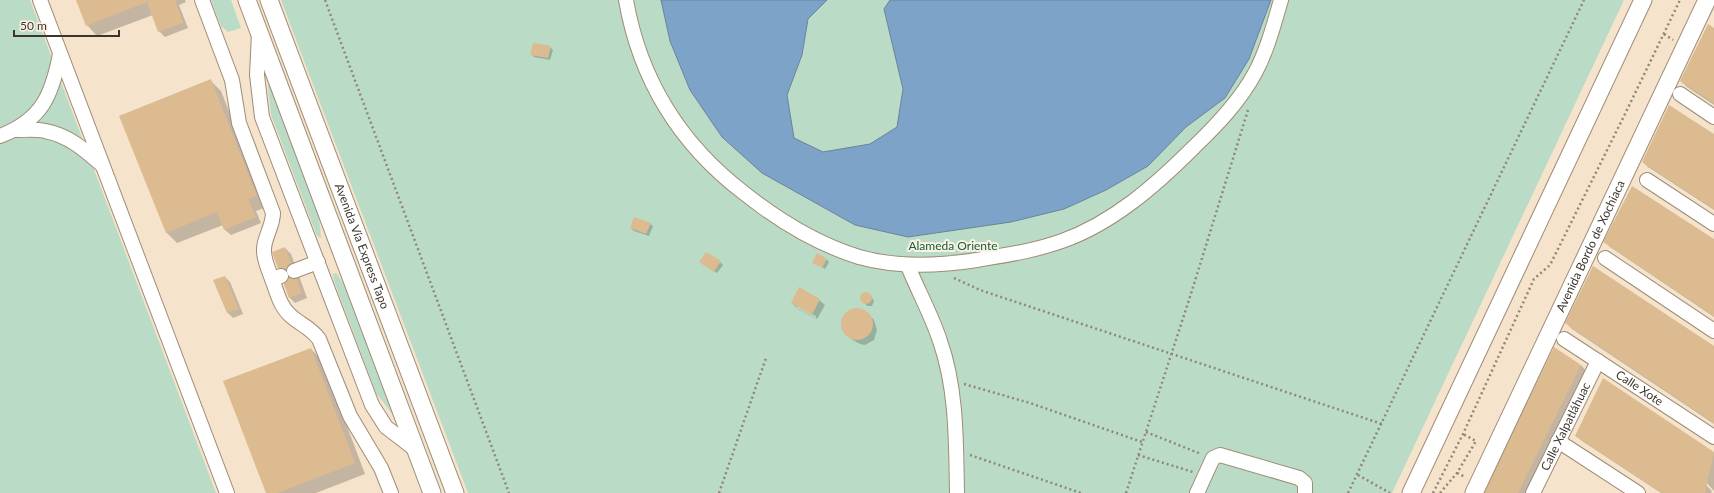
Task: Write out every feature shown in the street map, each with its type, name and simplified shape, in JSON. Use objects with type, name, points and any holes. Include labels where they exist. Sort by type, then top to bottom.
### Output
[{"type":"main road","name":"Avenida Vía Express Tapo","points":[[247,0],[432,493]]},
{"type":"main road","name":"Avenida Vía Express Tapo","points":[[269,0],[455,493]]},
{"type":"main road","points":[[1411,493],[1643,0]]},
{"type":"main road","name":"Avenida Bordo de Xochiaca","points":[[1474,493],[1707,0]]},
{"type":"street","points":[[40,0],[227,493]]},
{"type":"street","points":[[202,0],[232,80],[239,122],[273,213],[273,222],[265,241],[264,251],[282,276],[283,307],[291,316],[312,330],[318,339],[350,416],[381,468],[391,493]]},
{"type":"street","points":[[626,0],[629,21],[642,62],[661,102],[676,125],[695,149],[724,178],[761,207],[811,237],[860,257],[908,266],[966,261],[1030,251],[1062,241],[1094,228],[1148,190],[1179,162],[1231,108],[1254,74],[1268,42],[1281,0]]},
{"type":"street","points":[[259,31],[257,75],[262,117],[372,405],[386,427],[416,450]]},
{"type":"street","points":[[0,136],[17,130],[37,113],[47,99],[55,79],[60,54]]},
{"type":"street","points":[[1680,94],[1714,117]]},
{"type":"street","points":[[17,130],[45,131],[62,136],[81,146],[103,166]]},
{"type":"street","points":[[1647,180],[1714,224]]},
{"type":"street","points":[[1605,258],[1714,331]]},
{"type":"street","points":[[282,276],[318,262]]},
{"type":"street","points":[[908,266],[940,341],[950,380],[956,450],[957,493]]},
{"type":"street","name":"Calle Xote","points":[[1564,339],[1714,437]]},
{"type":"street","name":"Calle Xalpatláhuac","points":[[1533,493],[1598,361]]},
{"type":"street","points":[[1558,441],[1638,493]]},
{"type":"street","points":[[1197,493],[1213,458],[1216,456],[1224,456],[1299,478],[1305,483],[1305,493]]},
{"type":"path","points":[[325,0],[509,493]]},
{"type":"path","points":[[1348,493],[1358,475],[1584,0]]},
{"type":"path","points":[[1433,493],[1463,434],[1534,278],[1550,265],[1626,114],[1680,0]]},
{"type":"path","points":[[1126,493],[1249,107]]},
{"type":"path","points":[[930,265],[980,290],[1171,355],[1382,424]]},
{"type":"path","points":[[719,493],[766,358]]},
{"type":"path","points":[[950,380],[1030,403],[1142,442]]},
{"type":"path","points":[[1146,432],[1213,458]]},
{"type":"path","points":[[1441,493],[1457,473],[1476,441],[1463,434]]},
{"type":"path","points":[[956,450],[1081,493]]},
{"type":"path","points":[[1138,455],[1205,476]]},
{"type":"path","points":[[1358,475],[1390,493]]},
{"type":"green space","points":[[0,0],[30,0],[216,493],[0,493]]},
{"type":"green space","points":[[211,0],[231,0],[241,28],[228,32],[221,26]]},
{"type":"green space","name":"Alameda Oriente","points":[[281,0],[1624,0],[1392,493],[468,493]]},
{"type":"green space","points":[[270,84],[319,216],[321,238],[317,236],[271,115],[268,88],[268,85]]},
{"type":"green space","points":[[335,273],[352,297],[394,413],[393,415],[376,393],[334,281],[333,274]]},
{"type":"water","points":[[661,0],[827,0],[808,19],[802,55],[787,95],[794,138],[823,152],[870,144],[897,127],[903,89],[884,9],[890,0],[1271,0],[1249,59],[1225,98],[1186,127],[1148,166],[1106,190],[1064,209],[1011,222],[908,237],[855,225],[762,173],[722,137],[690,90],[670,41]]},
{"type":"building","points":[[76,0],[175,0],[183,23],[158,32],[147,2],[86,26]]},
{"type":"building","points":[[1708,24],[1714,28],[1714,103],[1680,81]]},
{"type":"building","points":[[533,43],[551,46],[548,58],[530,55]]},
{"type":"building","points":[[211,79],[257,196],[248,199],[256,217],[224,230],[217,212],[166,233],[119,116]]},
{"type":"building","points":[[1669,105],[1714,134],[1714,209],[1642,162]]},
{"type":"building","points":[[1632,186],[1714,239],[1714,316],[1603,242]]},
{"type":"building","points":[[634,217],[651,223],[646,234],[630,228]]},
{"type":"building","points":[[285,247],[302,293],[289,298],[272,252]]},
{"type":"building","points":[[706,252],[721,261],[714,272],[699,262]]},
{"type":"building","points":[[817,253],[827,259],[822,268],[812,263]]},
{"type":"building","points":[[1593,266],[1714,346],[1714,423],[1565,323]]},
{"type":"building","points":[[225,276],[239,309],[227,313],[213,280]]},
{"type":"building","points":[[799,287],[820,299],[812,315],[791,303]]},
{"type":"building","points":[[864,292],[868,292],[872,298],[868,304],[864,304],[860,300],[860,296]]},
{"type":"building","points":[[857,308],[868,313],[873,324],[868,335],[857,340],[846,335],[841,324],[846,313]]},
{"type":"building","points":[[1554,347],[1581,365],[1518,493],[1483,493]]},
{"type":"building","points":[[311,348],[355,463],[278,493],[266,493],[223,381]]},
{"type":"building","points":[[1603,378],[1714,452],[1705,493],[1662,493],[1575,436]]}]
